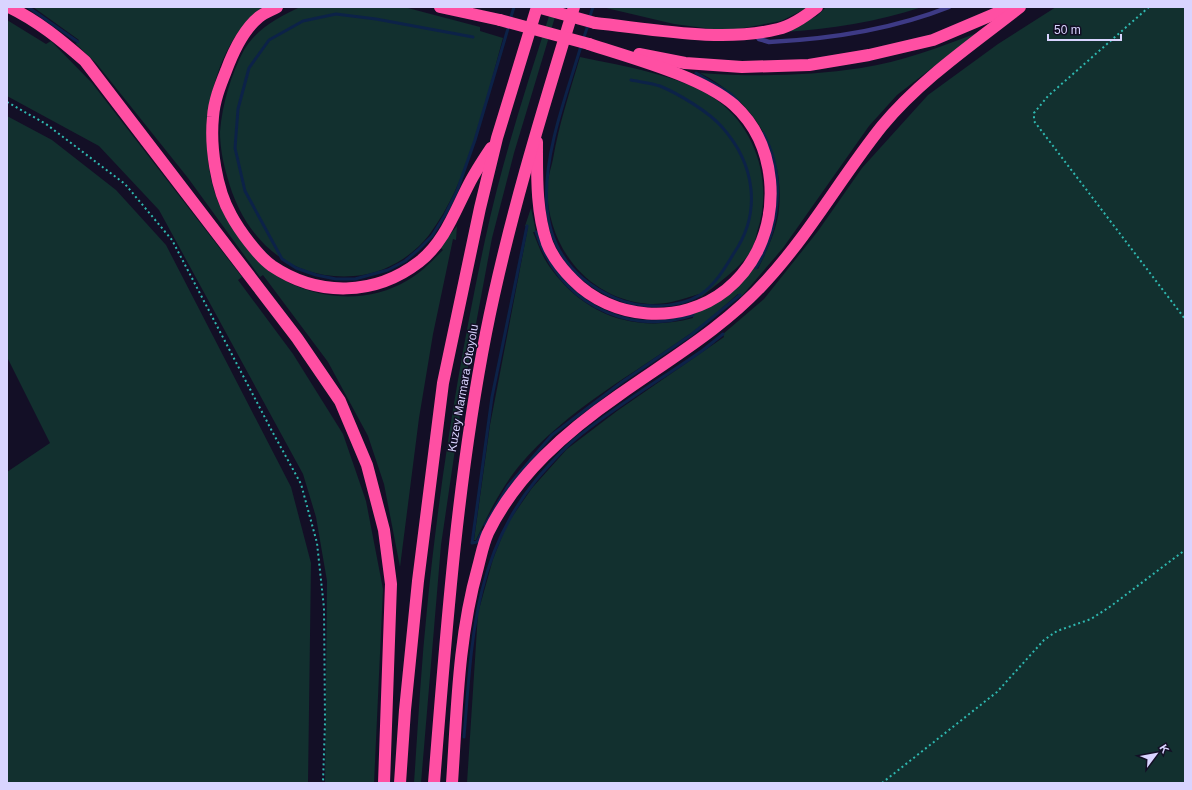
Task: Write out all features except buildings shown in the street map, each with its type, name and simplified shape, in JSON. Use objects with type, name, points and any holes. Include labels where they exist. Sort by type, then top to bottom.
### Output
[{"type":"highway","points":[[9,7],[29,16],[61,39],[89,66],[297,338],[340,401],[367,465],[384,530],[391,584],[384,783]]},
{"type":"highway","points":[[278,7],[259,18],[240,40],[219,89],[213,117],[214,152],[219,182],[230,214],[251,244],[271,265],[303,281],[322,287],[346,289],[371,285],[396,277],[420,262],[446,232],[470,182],[497,138]]},
{"type":"highway","points":[[440,7],[500,20]]},
{"type":"highway","points":[[455,7],[589,44],[672,72],[718,94],[734,105],[757,134],[765,151],[769,168],[772,197],[769,219],[756,255],[726,290],[702,304],[670,314],[638,313],[607,305],[583,291],[564,271],[548,245],[539,213],[537,128]]},
{"type":"highway","points":[[537,7],[595,23],[724,35],[754,33],[779,29],[817,7]]},
{"type":"highway","name":"Kuzey Marmara Otoyolu","points":[[400,783],[405,710],[418,581],[443,383],[480,208],[497,138],[537,7]]},
{"type":"highway","name":"Kuzey Marmara Otoyolu","points":[[434,783],[446,633],[466,454],[486,333],[512,214],[574,7]]},
{"type":"highway","points":[[589,44],[685,63],[742,67],[809,65],[869,55],[932,40],[1011,7]]},
{"type":"highway","points":[[452,783],[462,637],[473,585],[488,534],[512,493],[538,461],[577,427],[619,395],[671,361],[719,324],[748,299],[767,280],[804,233],[884,124],[920,86],[1020,7]]},
{"type":"lane","points":[[754,33],[759,40],[769,42],[836,37],[919,19],[949,7]]},
{"type":"path","points":[[1149,7],[1048,96],[1034,113],[1034,121],[1185,318]]},
{"type":"path","points":[[7,102],[46,124],[125,184],[172,240],[273,434],[301,484],[317,543],[324,608],[326,722],[323,783]]},
{"type":"path","points":[[882,783],[997,692],[1044,640],[1058,631],[1091,619],[1111,606],[1185,550]]},
{"type":"green space","points":[[33,7],[264,7],[244,25],[229,48],[217,75],[210,104],[207,135],[209,165],[215,192],[225,216],[276,273],[275,275],[290,283],[306,290],[341,296],[358,296],[392,288],[413,277],[431,262],[443,250],[440,247],[457,226],[456,240],[453,239],[433,334],[419,418],[400,567],[384,484],[368,436],[328,362],[263,275],[260,277],[188,178],[96,63],[76,44],[79,40]]},
{"type":"green space","points":[[300,7],[404,7],[480,27],[480,31],[503,38],[475,140],[466,166],[443,214],[429,235],[414,251],[405,258],[386,268],[365,275],[330,276],[308,271],[289,263],[271,251],[257,236],[244,218],[234,198],[224,165],[220,132],[221,122],[231,79],[244,50],[261,30],[276,19]]},
{"type":"green space","points":[[552,7],[558,7],[514,153],[492,238],[464,388],[441,545],[421,783],[414,783],[423,652],[437,516],[458,377],[485,240],[499,181],[524,94]]},
{"type":"green space","points":[[602,7],[809,7],[781,21],[727,31],[674,24]]},
{"type":"green space","points":[[826,7],[922,7],[871,21],[819,29],[783,32],[817,16]]},
{"type":"green space","points":[[1056,7],[1185,7],[1185,783],[467,783],[478,613],[493,559],[507,524],[532,488],[567,449],[617,411],[724,337],[723,334],[764,299],[818,231],[862,168],[928,95],[998,44]]},
{"type":"green space","points":[[7,20],[46,44],[51,41],[92,83],[242,277],[238,280],[293,354],[343,434],[366,501],[383,589],[374,783],[325,783],[327,581],[316,517],[303,474],[159,210],[99,146],[7,96]]},
{"type":"green space","points":[[977,33],[897,95],[869,126],[783,248],[741,297],[738,294],[700,327],[602,393],[558,427],[538,446],[519,466],[506,483],[476,540],[474,540],[490,425],[528,227],[525,226],[531,208],[536,232],[533,232],[546,261],[566,286],[597,310],[633,322],[672,322],[693,318],[693,314],[726,296],[740,284],[754,268],[758,269],[774,232],[779,209],[779,187],[776,167],[770,147],[761,129],[749,112],[735,97],[719,84],[700,73],[781,75],[841,71],[906,58]]},
{"type":"green space","points":[[580,57],[633,68],[670,78],[703,92],[718,101],[732,113],[752,144],[758,160],[762,178],[763,196],[762,214],[752,249],[729,275],[701,297],[699,294],[662,304],[649,304],[627,300],[607,292],[590,281],[576,267],[564,250],[555,231],[549,211],[547,185],[555,146]]},
{"type":"green space","points":[[7,116],[52,140],[116,190],[166,245],[291,487],[311,563],[308,783],[7,783],[7,472],[50,443],[7,357]]},
{"type":"waterway","points":[[28,7],[78,42]]},
{"type":"waterway","points":[[510,20],[514,7]]},
{"type":"waterway","points":[[589,19],[593,7]]},
{"type":"waterway","points":[[473,37],[376,19],[336,14],[303,21],[269,40],[249,68],[238,109],[235,148],[245,191],[282,259],[296,268],[316,275],[336,279],[355,279],[388,270],[405,261],[432,236],[457,191],[475,140],[509,25]]},
{"type":"waterway","points":[[583,40],[588,25]]},
{"type":"waterway","points":[[581,46],[560,114],[551,150],[547,186],[548,219],[559,250],[580,277],[615,298],[625,302],[647,306],[681,303],[700,295],[715,281],[743,237],[749,221],[751,205],[751,188],[748,172],[733,141],[710,115],[685,99],[660,86],[631,80]]},
{"type":"waterway","points":[[696,73],[731,94],[739,102]]},
{"type":"waterway","points":[[756,268],[770,236],[775,219],[777,201],[775,166],[763,133]]},
{"type":"waterway","points":[[482,532],[477,542],[472,543],[492,397],[527,226]]},
{"type":"waterway","points":[[536,232],[546,256],[560,276],[577,294],[596,307],[619,317],[642,321],[667,321],[693,315]]},
{"type":"waterway","points":[[485,525],[508,486],[552,435],[622,382],[691,335],[740,295]]},
{"type":"waterway","points":[[464,737],[470,668],[479,602],[499,539],[515,509],[536,480],[559,454],[574,440],[621,405],[703,350],[723,334]]}]
